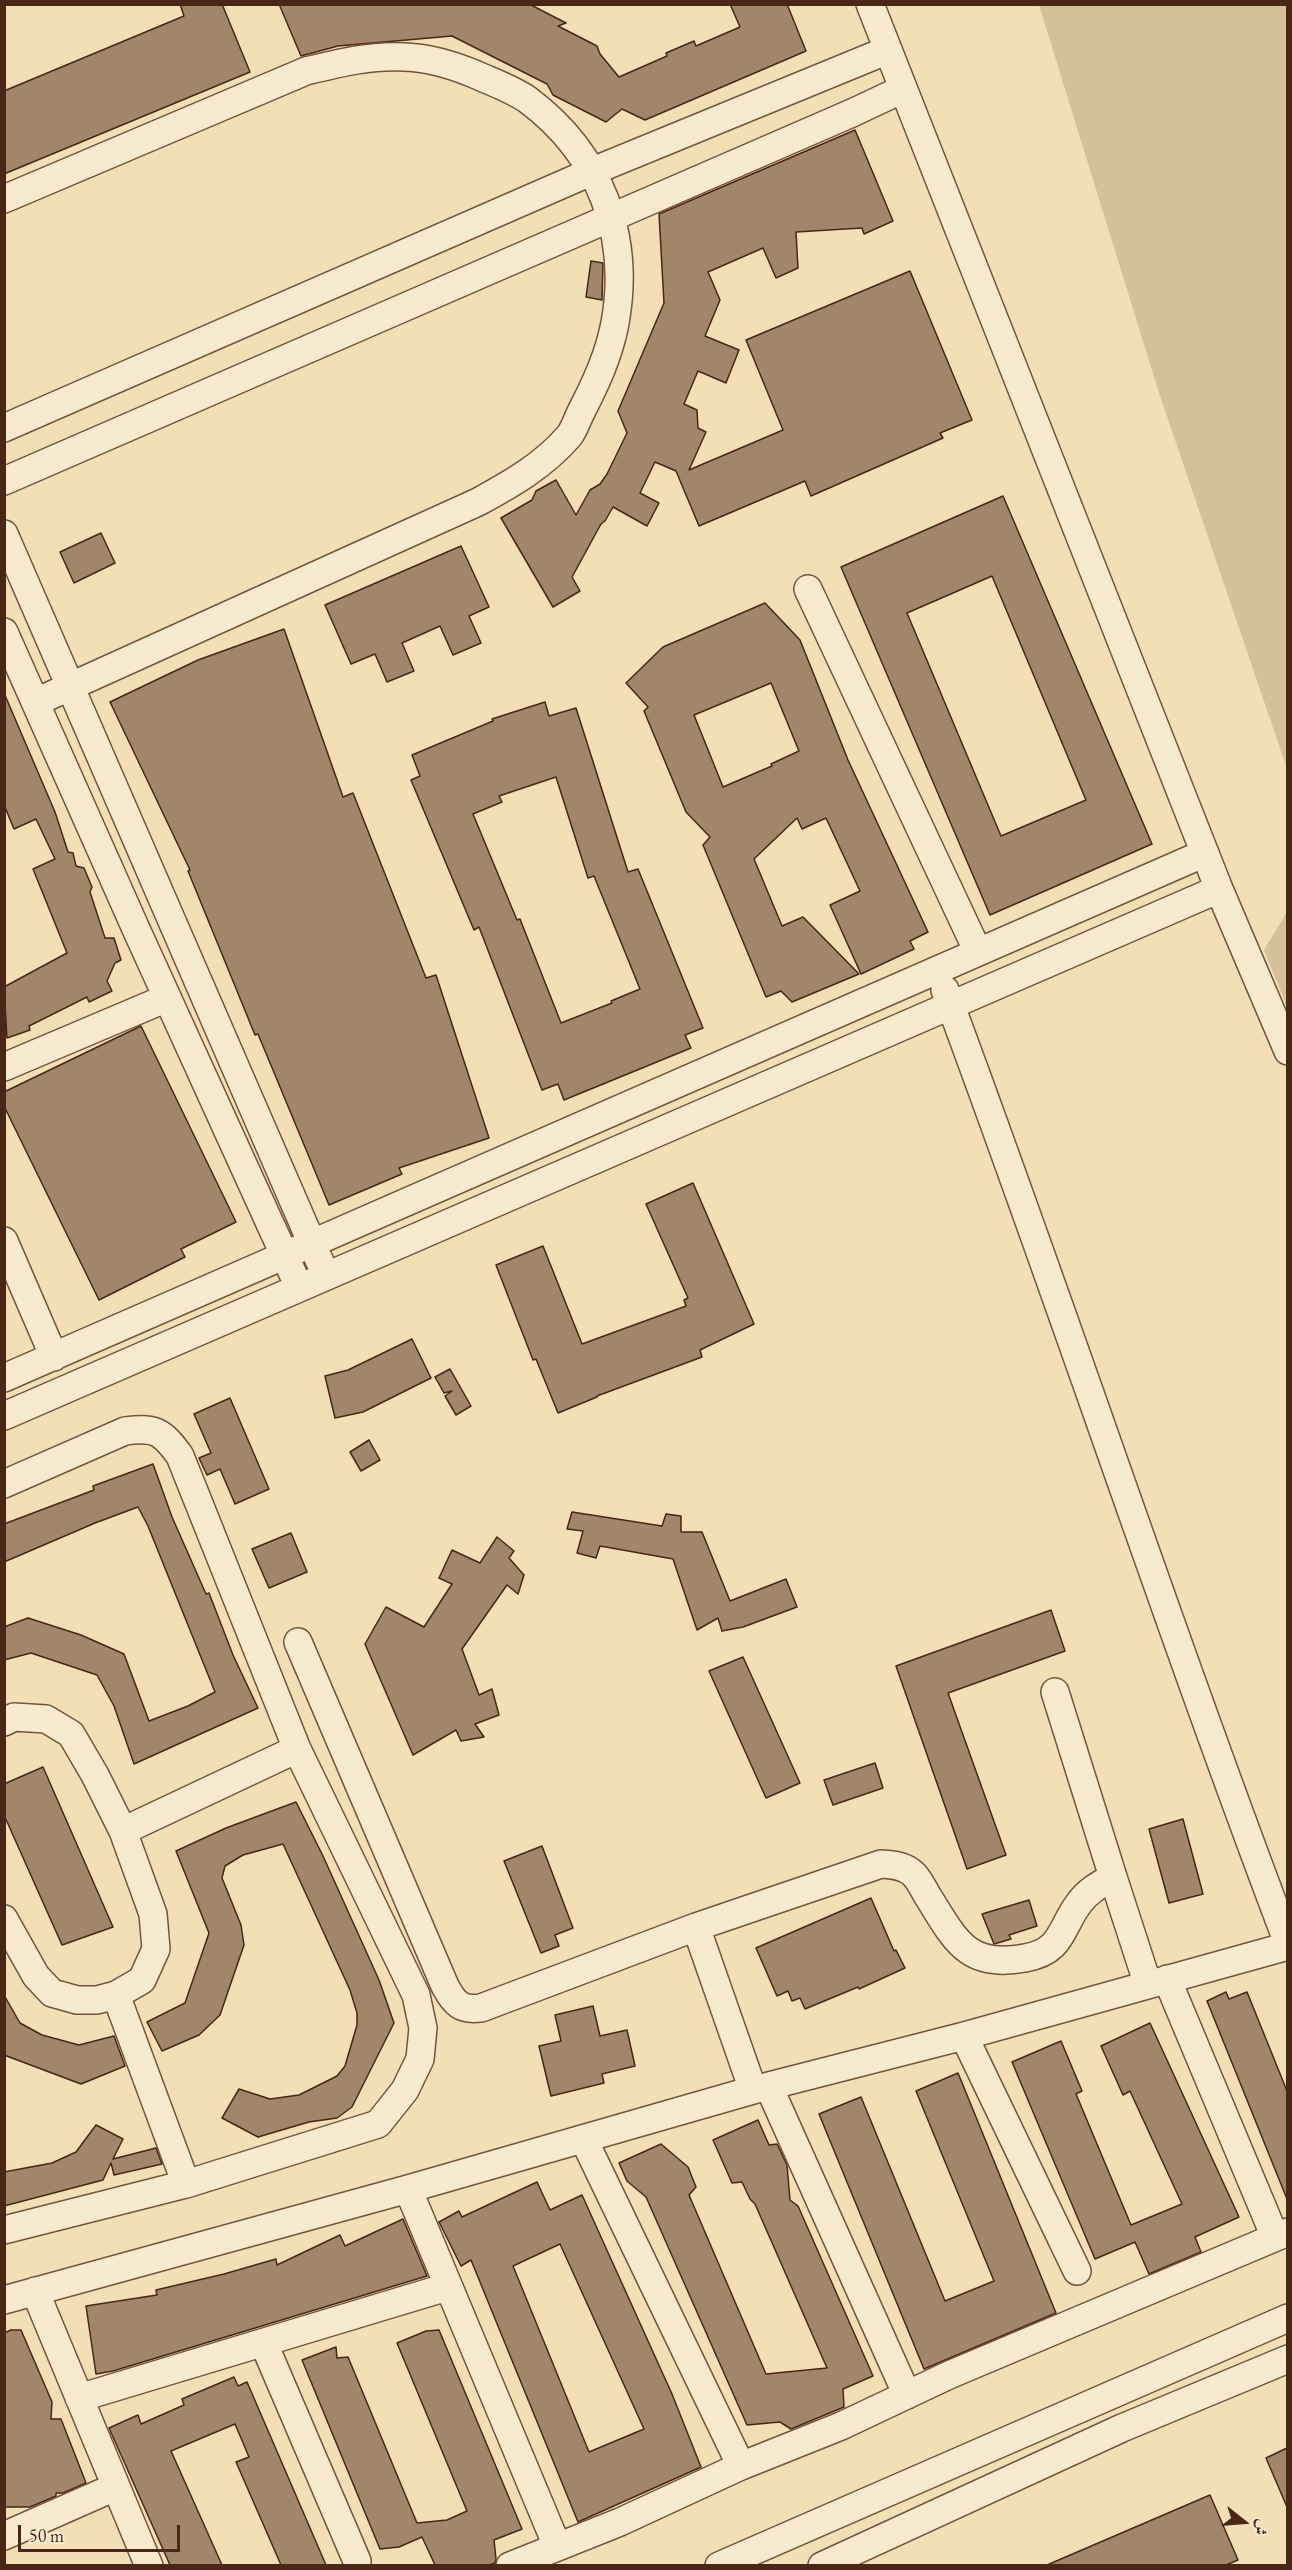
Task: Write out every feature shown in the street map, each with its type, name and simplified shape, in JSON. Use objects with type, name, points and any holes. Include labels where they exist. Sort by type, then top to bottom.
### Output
[{"type":"street","points":[[870,4],[1219,889],[1287,1051]]},
{"type":"street","points":[[4,428],[593,171],[888,50]]},
{"type":"street","points":[[4,199],[306,71],[353,60],[406,57],[454,66],[526,98],[562,129],[593,171],[612,217],[619,267],[619,302],[611,343],[596,382],[570,435],[526,476],[478,502],[36,702]]},
{"type":"street","points":[[4,481],[903,89]]},
{"type":"street","points":[[4,534],[327,1277]]},
{"type":"street","points":[[808,589],[978,952]]},
{"type":"street","points":[[4,632],[167,998],[301,1289]]},
{"type":"street","points":[[4,1378],[313,1245],[1205,853]]},
{"type":"street","points":[[4,1416],[1219,889]]},
{"type":"street","points":[[4,2300],[584,2140],[761,2088],[964,2036],[1287,1944],[1220,1765],[1015,1180],[938,970]]},
{"type":"street","points":[[4,1067],[167,998]]},
{"type":"street","points":[[4,1241],[54,1357]]},
{"type":"street","points":[[4,1484],[125,1431],[143,1429],[158,1431],[169,1441],[180,1456],[297,1749],[416,1995],[423,2028],[420,2059],[405,2090],[378,2124],[186,2184],[4,2230]]},
{"type":"street","points":[[298,1642],[445,1986],[452,2000],[462,2007],[482,2008],[696,1928],[881,1864],[899,1866],[914,1873],[957,1941],[977,1958],[998,1962],[1027,1958],[1049,1950],[1065,1932],[1079,1903],[1091,1890],[1113,1877]]},
{"type":"street","points":[[510,2565],[620,2522],[741,2466],[841,2426],[1281,2235],[1158,1982],[1113,1877],[1055,1692]]},
{"type":"street","points":[[4,1722],[14,1718],[46,1719],[71,1734],[123,1831],[153,1914],[156,1949],[142,1980],[116,1995],[97,2000],[77,2000],[52,1993],[36,1976],[4,1919]]},
{"type":"street","points":[[123,1831],[297,1749]]},
{"type":"street","points":[[696,1928],[761,2088],[908,2395]]},
{"type":"street","points":[[116,1995],[186,2184]]},
{"type":"street","points":[[964,2036],[1077,2271]]},
{"type":"street","points":[[584,2140],[741,2466]]},
{"type":"street","points":[[408,2189],[557,2546]]},
{"type":"street","points":[[79,2398],[447,2287]]},
{"type":"street","points":[[35,2291],[149,2565]]},
{"type":"street","points":[[719,2565],[1287,2318]]},
{"type":"street","points":[[264,2344],[357,2561]]},
{"type":"street","points":[[822,2565],[1122,2428],[1287,2359]]},
{"type":"street","points":[[4,2536],[115,2487]]},
{"type":"shaded area","points":[[1039,5],[1287,5],[1287,769],[1159,393]]},
{"type":"shaded area","points":[[1287,912],[1287,1007],[1264,950]]},
{"type":"building","points":[[180,4],[222,4],[250,72],[4,174],[4,91],[184,16]]},
{"type":"building","points":[[279,4],[529,4],[566,23],[558,26],[597,46],[600,54],[619,77],[667,56],[666,53],[694,41],[696,46],[740,27],[730,4],[787,4],[806,51],[645,120],[622,109],[606,122],[553,95],[547,84],[452,36],[338,46],[301,56]]},
{"type":"building","points":[[855,130],[893,221],[864,234],[862,228],[796,232],[798,268],[776,278],[763,248],[708,272],[720,300],[705,336],[739,350],[726,383],[698,371],[684,404],[697,410],[698,428],[706,432],[689,470],[783,430],[746,340],[910,271],[972,420],[940,433],[943,438],[811,496],[805,481],[699,526],[676,471],[655,462],[640,493],[659,503],[647,526],[613,507],[572,577],[580,591],[553,607],[501,518],[532,500],[536,491],[556,480],[576,515],[590,490],[600,484],[607,474],[627,433],[618,411],[664,303],[659,214]]},
{"type":"building","points":[[591,261],[603,263],[602,300],[586,297]]},
{"type":"building","points":[[1003,496],[1152,844],[990,915],[841,567]],"holes":[[[992,576],[1086,800],[1001,836],[907,613]]]},
{"type":"building","points":[[101,533],[115,563],[74,583],[60,552]]},
{"type":"building","points":[[461,546],[489,607],[469,616],[481,643],[453,655],[440,626],[402,643],[414,671],[387,682],[375,654],[351,664],[325,605]]},
{"type":"building","points":[[765,603],[800,640],[848,760],[928,932],[910,941],[914,949],[861,974],[830,905],[860,891],[826,818],[802,829],[797,818],[754,859],[782,926],[803,917],[859,974],[792,1002],[781,991],[766,997],[703,845],[710,837],[686,812],[644,711],[648,707],[626,683],[663,647]],"holes":[[[771,683],[799,751],[771,764],[772,766],[723,787],[694,715]]]},
{"type":"building","points":[[284,629],[343,797],[353,793],[426,978],[436,975],[489,1138],[399,1168],[402,1174],[329,1205],[258,1034],[255,1035],[188,871],[190,870],[110,702],[198,660]]},
{"type":"building","points":[[4,693],[55,812],[68,852],[73,853],[76,866],[84,868],[92,887],[90,892],[105,938],[114,938],[121,960],[115,963],[107,981],[112,991],[89,1002],[87,997],[29,1026],[30,1030],[7,1038],[4,987],[67,953],[33,869],[55,859],[36,819],[14,829],[4,805]]},
{"type":"building","points":[[545,702],[549,716],[576,708],[628,872],[638,869],[703,1028],[685,1035],[691,1048],[564,1100],[558,1084],[542,1090],[479,927],[474,930],[411,780],[420,776],[412,755],[493,721],[492,719]],"holes":[[[556,777],[588,878],[594,876],[640,989],[561,1023],[520,919],[517,920],[473,814],[502,802],[499,796]]]},
{"type":"building","points":[[141,1026],[236,1222],[181,1249],[185,1257],[99,1300],[4,1106],[4,1092]]},
{"type":"building","points":[[693,1183],[754,1324],[700,1350],[702,1357],[558,1413],[536,1359],[533,1360],[496,1265],[543,1246],[582,1344],[686,1306],[684,1300],[688,1298],[646,1204]]},
{"type":"building","points":[[412,1339],[431,1378],[363,1412],[335,1418],[325,1376],[348,1370]]},
{"type":"building","points":[[450,1369],[471,1406],[456,1415],[445,1396],[452,1391],[444,1393],[435,1377]]},
{"type":"building","points":[[230,1398],[269,1489],[235,1504],[220,1469],[207,1475],[199,1458],[211,1453],[194,1414]]},
{"type":"building","points":[[369,1440],[380,1460],[361,1471],[350,1452]]},
{"type":"building","points":[[153,1464],[172,1517],[206,1594],[209,1593],[233,1655],[258,1708],[134,1764],[114,1706],[97,1675],[31,1653],[4,1660],[4,1627],[28,1618],[81,1635],[124,1654],[149,1721],[188,1706],[215,1692],[148,1526],[138,1507],[4,1562],[4,1524],[94,1490],[93,1486]]},
{"type":"building","points":[[572,1512],[662,1526],[666,1514],[681,1516],[681,1532],[702,1532],[730,1601],[786,1579],[797,1607],[743,1627],[722,1631],[718,1618],[697,1630],[673,1559],[600,1546],[596,1558],[577,1553],[583,1531],[567,1529]]},
{"type":"building","points":[[291,1533],[307,1572],[269,1588],[252,1549]]},
{"type":"building","points":[[497,1537],[514,1551],[509,1558],[524,1575],[518,1594],[507,1585],[462,1649],[479,1695],[492,1689],[499,1715],[475,1724],[484,1737],[461,1741],[456,1730],[413,1755],[365,1644],[386,1607],[424,1627],[452,1584],[439,1578],[452,1550],[480,1563]]},
{"type":"building","points":[[1051,1610],[1065,1651],[948,1693],[1006,1855],[967,1869],[896,1666]]},
{"type":"building","points":[[743,1657],[800,1783],[766,1798],[709,1671]]},
{"type":"building","points":[[875,1763],[883,1788],[833,1805],[824,1780]]},
{"type":"building","points":[[43,1767],[113,1927],[62,1945],[4,1815],[4,1784]]},
{"type":"building","points":[[296,1802],[379,1980],[394,2023],[352,2107],[337,2118],[309,2122],[258,2137],[222,2118],[239,2089],[270,2099],[299,2095],[337,2076],[345,2066],[357,2025],[357,2013],[350,1990],[283,1844],[243,1855],[225,1866],[222,1878],[241,1925],[244,1945],[220,2015],[199,2035],[162,2051],[147,2022],[185,2003],[209,1933],[176,1851],[226,1828]]},
{"type":"building","points":[[1183,1819],[1203,1894],[1169,1903],[1149,1829]]},
{"type":"building","points":[[542,1846],[573,1928],[555,1935],[559,1946],[541,1953],[504,1861]]},
{"type":"building","points":[[871,1898],[894,1951],[896,1950],[905,1968],[859,1989],[858,1987],[805,2009],[800,1998],[792,2001],[788,1991],[777,1996],[756,1948]]},
{"type":"building","points":[[1029,1900],[1037,1926],[1009,1935],[1011,1939],[994,1944],[982,1914]]},
{"type":"building","points":[[1226,1992],[1229,1999],[1247,1992],[1287,2091],[1287,2199],[1207,2001]]},
{"type":"building","points":[[4,1995],[20,2023],[42,2035],[79,2045],[114,2036],[125,2066],[81,2084],[4,2055]]},
{"type":"building","points":[[593,2006],[600,2036],[627,2030],[635,2066],[602,2074],[604,2083],[551,2096],[539,2046],[561,2041],[555,2015]]},
{"type":"building","points":[[1150,2023],[1239,2217],[1195,2237],[1201,2252],[1149,2274],[1135,2242],[1095,2259],[1012,2062],[1061,2041],[1082,2091],[1076,2094],[1131,2225],[1182,2204],[1130,2091],[1123,2095],[1101,2046]]},
{"type":"building","points":[[958,2073],[1056,2313],[924,2369],[819,2114],[861,2097],[945,2301],[994,2281],[916,2091]]},
{"type":"building","points":[[758,2120],[769,2145],[777,2144],[787,2165],[790,2200],[798,2206],[873,2376],[843,2389],[844,2407],[791,2429],[780,2422],[747,2425],[646,2197],[627,2181],[619,2163],[661,2144],[688,2167],[696,2187],[689,2195],[766,2374],[827,2368],[755,2204],[742,2182],[732,2183],[713,2140]]},
{"type":"building","points":[[96,2125],[123,2139],[113,2159],[156,2148],[162,2164],[114,2175],[111,2163],[103,2180],[4,2206],[4,2172],[52,2163],[76,2152]]},
{"type":"building","points":[[537,2182],[550,2210],[582,2195],[672,2394],[701,2467],[578,2522],[471,2260],[461,2266],[439,2222],[459,2211],[462,2217]],"holes":[[[560,2244],[644,2429],[589,2452],[513,2266]]]},
{"type":"building","points":[[403,2219],[427,2276],[113,2371],[96,2374],[86,2306],[157,2295],[156,2290],[276,2259],[277,2265],[340,2235],[345,2246]]},
{"type":"building","points":[[21,2330],[52,2402],[51,2419],[61,2419],[86,2483],[63,2493],[56,2493],[56,2496],[30,2507],[4,2507],[4,2333]]},
{"type":"building","points":[[439,2330],[522,2529],[494,2540],[496,2559],[495,2563],[489,2565],[435,2565],[422,2537],[399,2547],[380,2549],[302,2360],[336,2347],[337,2358],[348,2357],[417,2523],[447,2520],[467,2511],[397,2343],[426,2331]]},
{"type":"building","points":[[234,2377],[238,2386],[247,2382],[326,2565],[281,2565],[236,2462],[249,2457],[235,2424],[171,2451],[222,2565],[170,2565],[109,2428],[138,2415],[141,2424],[184,2405],[182,2399]]},
{"type":"building","points":[[1287,2448],[1287,2507],[1266,2458]]},
{"type":"building","points":[[1210,2495],[1238,2560],[1226,2565],[1047,2565]]}]
